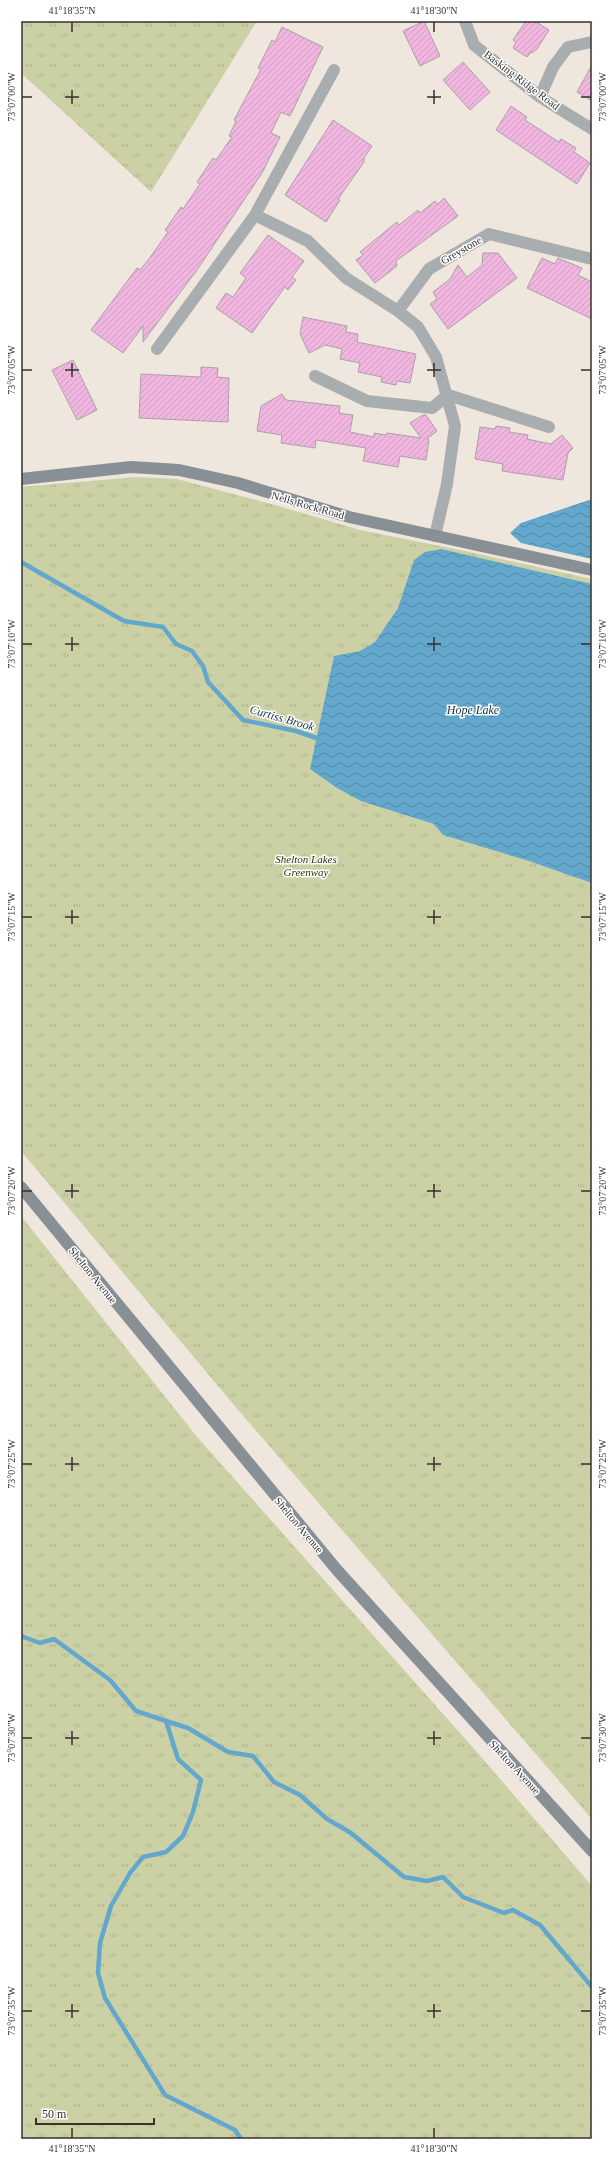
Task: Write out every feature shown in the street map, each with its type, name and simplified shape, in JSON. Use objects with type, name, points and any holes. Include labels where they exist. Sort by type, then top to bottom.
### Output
[{"type":"main road","name":"Nells Rock Road","points":[[21,479],[131,467],[178,470],[238,483],[349,517],[592,570]]},
{"type":"main road","name":"Shelton Avenue","points":[[21,1187],[332,1564],[592,1852]]},
{"type":"street","name":"Basking Ridge Road","points":[[465,21],[474,45],[540,97],[592,129]]},
{"type":"street","points":[[540,97],[553,67],[568,47],[592,42]]},
{"type":"street","points":[[157,349],[255,215],[334,70]]},
{"type":"street","points":[[255,215],[308,241],[346,278],[398,311],[418,327],[436,357],[448,395],[455,426],[447,484],[436,536]]},
{"type":"street","name":"Greystone","points":[[398,311],[429,269],[489,234],[592,259]]},
{"type":"street","points":[[315,376],[367,401],[432,408],[448,395]]},
{"type":"street","points":[[448,395],[549,427]]},
{"type":"green space","points":[[21,21],[257,21],[151,192],[21,73]]},
{"type":"green space","name":"Shelton Lakes Greenway","points":[[135,477],[177,479],[275,505],[360,530],[592,579],[592,1819],[239,1411],[21,1151],[21,487]]},
{"type":"green space","points":[[21,1216],[198,1438],[476,1751],[592,1886],[592,2139],[21,2139]]},
{"type":"water","points":[[592,499],[592,559],[521,543],[510,533],[521,523]]},
{"type":"water","name":"Hope Lake","points":[[441,549],[592,584],[592,883],[529,861],[443,835],[434,824],[361,801],[337,788],[310,769],[334,656],[360,651],[375,642],[398,608],[414,560],[425,552]]},
{"type":"building","points":[[424,21],[440,56],[420,66],[403,31]]},
{"type":"building","points":[[526,21],[535,21],[549,30],[537,49],[532,53],[531,52],[527,57],[513,48],[516,42],[513,40]]},
{"type":"building","points":[[282,27],[323,47],[290,116],[281,112],[271,133],[280,137],[262,173],[197,270],[143,342],[143,326],[123,353],[91,330],[137,268],[140,270],[149,259],[168,232],[165,230],[181,207],[183,209],[200,184],[197,182],[213,158],[216,160],[232,137],[229,136],[236,121],[234,120],[261,69],[258,68],[272,40],[275,42]]},
{"type":"building","points":[[463,62],[490,92],[470,110],[443,80]]},
{"type":"building","points":[[592,65],[592,101],[577,92]]},
{"type":"building","points":[[511,106],[527,117],[525,120],[559,142],[561,139],[576,148],[574,152],[590,163],[577,184],[496,130]]},
{"type":"building","points":[[333,120],[372,146],[364,158],[364,162],[338,199],[340,200],[326,222],[285,195]]},
{"type":"building","points":[[444,198],[458,216],[396,261],[397,266],[375,283],[356,260],[363,255],[360,252],[397,222],[399,225],[418,210],[420,213],[435,201],[438,204]]},
{"type":"building","points":[[268,235],[304,261],[292,277],[296,280],[288,290],[285,287],[252,333],[216,308],[226,293],[233,297],[246,278],[240,273]]},
{"type":"building","points":[[483,253],[498,253],[517,278],[448,329],[430,304],[437,299],[433,292],[450,279],[458,265],[467,277],[482,265]]},
{"type":"building","points":[[542,258],[555,264],[558,258],[582,268],[578,275],[592,282],[592,319],[527,288]]},
{"type":"building","points":[[303,317],[347,326],[346,332],[358,334],[357,342],[416,354],[410,383],[397,381],[396,385],[381,382],[382,377],[358,372],[360,363],[340,359],[342,349],[325,345],[309,353],[300,334]]},
{"type":"building","points":[[73,360],[97,410],[77,420],[52,370]]},
{"type":"building","points":[[201,367],[218,368],[217,377],[229,378],[228,422],[139,418],[141,374],[201,377]]},
{"type":"building","points":[[282,394],[286,400],[340,406],[339,413],[353,415],[350,432],[374,437],[374,433],[385,435],[387,433],[421,438],[410,423],[423,415],[426,415],[437,431],[427,439],[429,440],[426,460],[400,456],[398,467],[363,461],[366,448],[316,440],[315,448],[281,443],[282,435],[257,431],[261,406]]},
{"type":"building","points":[[496,426],[510,428],[509,432],[528,435],[527,439],[551,444],[562,435],[573,448],[568,453],[563,480],[502,471],[503,464],[475,459],[480,427],[495,429]]},
{"type":"waterway","name":"Curtiss Brook","points":[[21,562],[124,621],[163,627],[176,644],[192,651],[203,666],[208,682],[243,720],[296,731],[322,740]]},
{"type":"waterway","points":[[21,1636],[40,1643],[54,1639],[110,1680],[136,1711],[166,1721],[178,1759],[201,1780],[193,1812],[183,1836],[166,1852],[143,1857],[130,1873],[111,1906],[100,1943],[98,1973],[105,1998],[165,2095],[235,2130],[241,2139]]},
{"type":"waterway","points":[[166,1721],[188,1728],[228,1752],[253,1756],[274,1782],[300,1795],[327,1819],[351,1833],[404,1877],[427,1881],[443,1877],[463,1897],[504,1913],[513,1910],[540,1925],[592,1987]]}]
